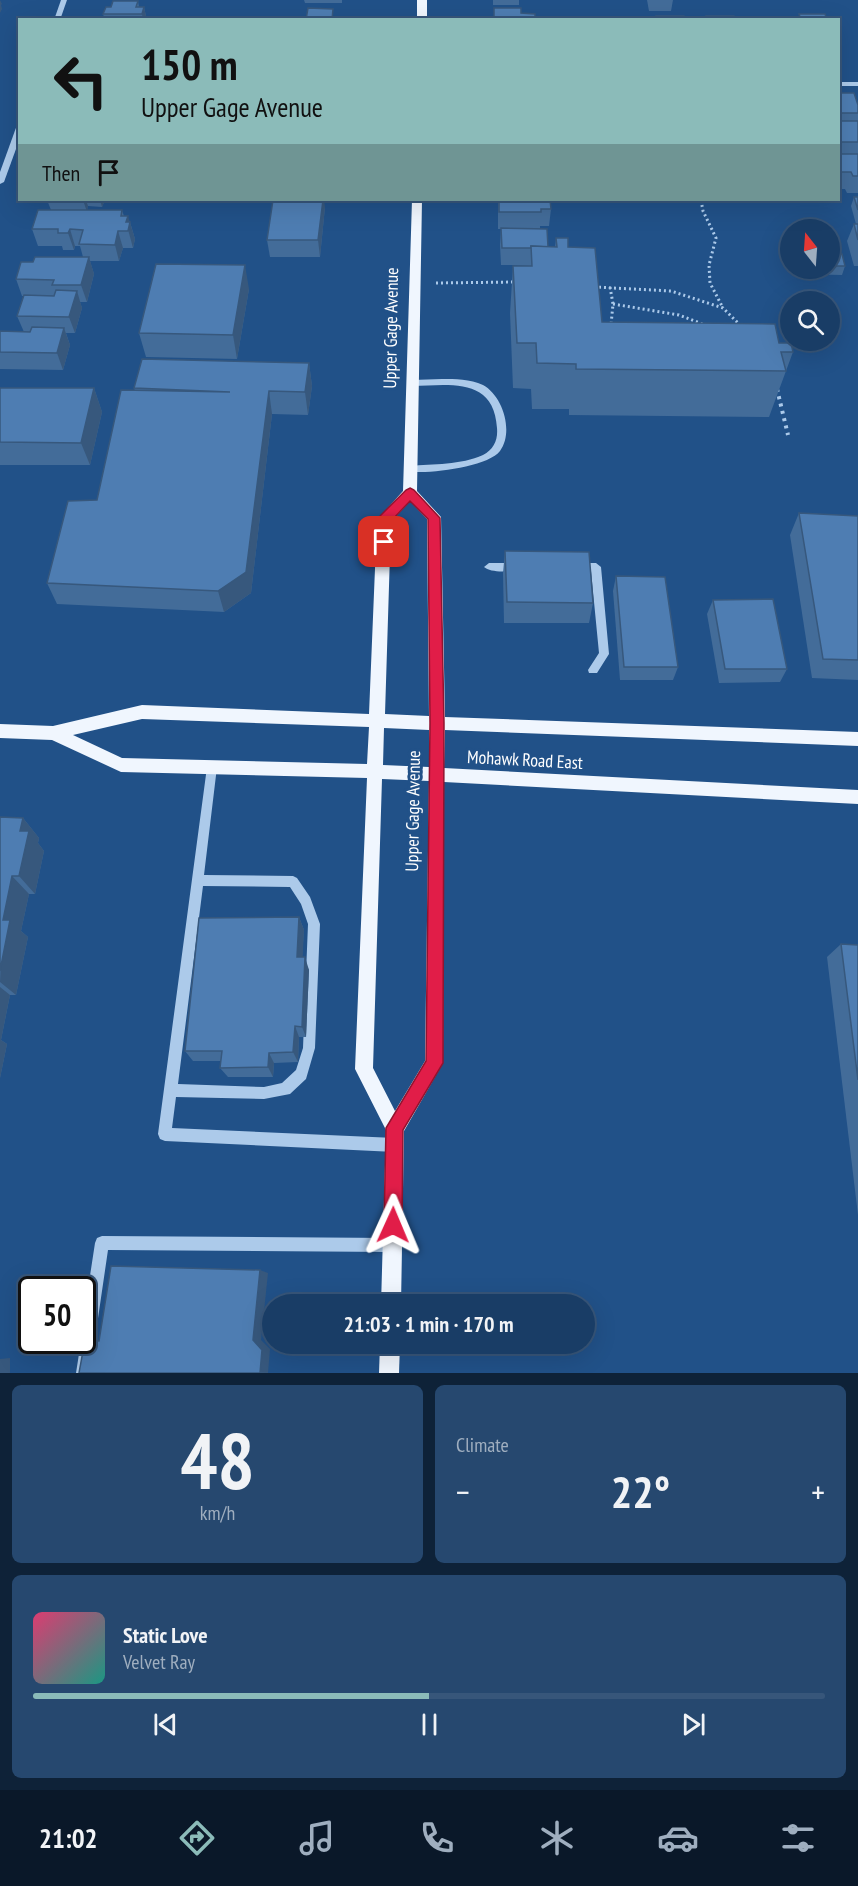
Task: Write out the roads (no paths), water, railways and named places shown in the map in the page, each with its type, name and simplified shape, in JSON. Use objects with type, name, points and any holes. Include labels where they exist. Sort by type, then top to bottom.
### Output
[{"type":"main road","points":[[422,0],[422,18]]},
{"type":"main road","name":"Upper Gage Avenue","points":[[395,1137],[434,1063],[437,723],[434,518],[410,493],[417,201]]},
{"type":"main road","name":"Upper Gage Avenue","points":[[391,1294],[395,1137],[364,1069],[384,520],[410,493]]},
{"type":"main road","name":"Mohawk Road East","points":[[0,731],[53,733],[141,712],[858,739]]},
{"type":"main road","name":"Mohawk Road East","points":[[53,733],[122,765],[374,772],[858,797]]},
{"type":"main road","points":[[389,1373],[390,1354]]},
{"type":"street","points":[[58,18],[64,0]]},
{"type":"street","points":[[840,84],[858,84]]},
{"type":"street","points":[[0,182],[18,132]]},
{"type":"street","points":[[410,469],[471,463],[494,451],[503,435],[498,404],[486,389],[462,383],[412,383]]},
{"type":"street","points":[[489,567],[524,567]]},
{"type":"street","points":[[560,567],[596,567],[604,654],[593,670]]},
{"type":"street","points":[[212,767],[165,1134],[395,1137]]},
{"type":"street","points":[[171,1090],[264,1093],[285,1089],[301,1074],[309,1048],[314,924],[306,901],[293,882],[198,880]]},
{"type":"street","points":[[83,1373],[102,1243],[392,1245]]}]
